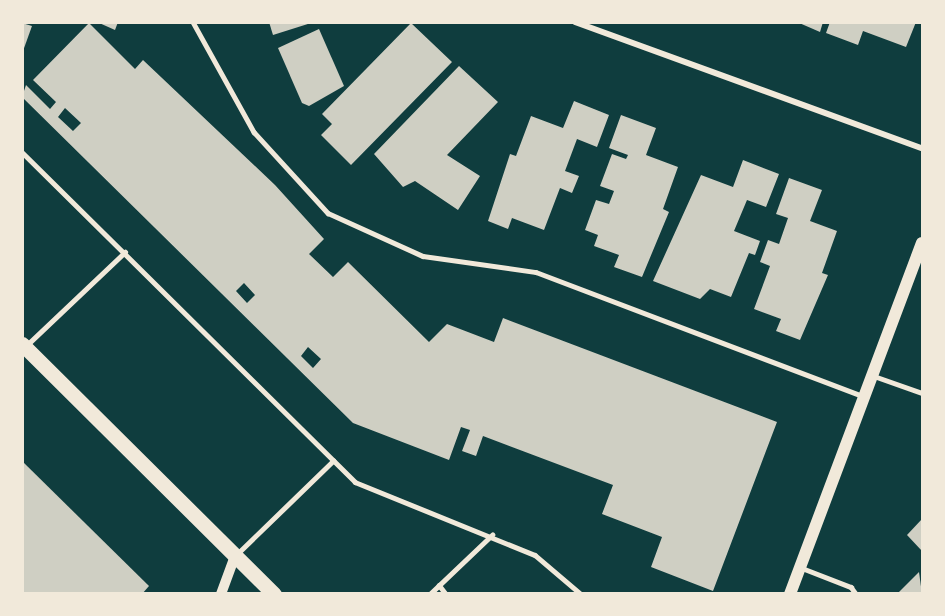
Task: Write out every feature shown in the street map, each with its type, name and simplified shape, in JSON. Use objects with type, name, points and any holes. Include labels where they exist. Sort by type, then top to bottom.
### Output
[{"type":"main road","points":[[790,594],[922,243]]},
{"type":"main road","points":[[24,345],[274,594]]},
{"type":"street","points":[[575,22],[922,148]]},
{"type":"street","points":[[220,594],[236,556]]},
{"type":"lane","points":[[193,22],[254,132],[328,213],[423,256],[536,272],[865,397]]},
{"type":"lane","points":[[22,152],[355,482],[492,535],[535,555],[581,594]]},
{"type":"lane","points":[[24,345],[125,252]]},
{"type":"lane","points":[[873,376],[922,393]]},
{"type":"lane","points":[[236,556],[333,461]]},
{"type":"lane","points":[[430,594],[492,535]]},
{"type":"lane","points":[[800,567],[851,586],[856,594]]},
{"type":"lane","points":[[439,585],[446,594]]},
{"type":"building","points":[[97,22],[118,22],[115,30]]},
{"type":"building","points":[[269,22],[311,22],[311,23],[273,35]]},
{"type":"building","points":[[797,22],[823,22],[820,32]]},
{"type":"building","points":[[830,22],[916,22],[906,47],[863,31],[858,45],[826,33]]},
{"type":"building","points":[[22,23],[32,26],[23,51],[22,51]]},
{"type":"building","points":[[89,23],[135,69],[143,60],[275,185],[324,239],[309,254],[333,277],[348,262],[429,342],[447,324],[494,342],[503,318],[777,422],[713,591],[651,567],[662,537],[602,514],[613,485],[483,436],[476,456],[462,451],[470,430],[461,427],[449,460],[353,423],[22,97],[26,85],[50,109],[56,102],[33,80]],"holes":[[[65,108],[81,123],[73,131],[58,117]],[[244,283],[255,295],[247,303],[236,291]],[[308,347],[321,359],[313,368],[301,356]]]},
{"type":"building","points":[[411,23],[452,62],[351,165],[321,135],[332,124],[322,114]]},
{"type":"building","points":[[319,29],[344,86],[309,106],[302,103],[278,48]]},
{"type":"building","points":[[459,66],[498,102],[447,155],[480,176],[458,210],[415,181],[403,187],[374,154]]},
{"type":"building","points":[[574,101],[609,115],[597,147],[577,139],[565,171],[579,176],[572,193],[560,188],[544,230],[512,218],[508,229],[488,221],[510,154],[516,156],[531,116],[563,128]]},
{"type":"building","points":[[621,115],[656,128],[646,155],[678,167],[663,209],[669,212],[642,277],[614,267],[619,255],[594,246],[598,235],[585,230],[596,200],[609,204],[614,191],[600,186],[612,154],[626,159],[628,155],[609,148]]},
{"type":"building","points":[[743,160],[779,174],[766,207],[747,200],[734,231],[760,241],[755,255],[749,253],[731,297],[710,289],[700,299],[653,281],[701,175],[733,187]]},
{"type":"building","points":[[789,178],[822,190],[810,221],[837,231],[822,273],[828,275],[800,340],[776,331],[781,319],[754,309],[770,266],[760,262],[768,240],[779,244],[788,218],[776,214]]},
{"type":"building","points":[[22,461],[149,586],[142,594],[22,594]]},
{"type":"building","points":[[922,519],[922,551],[907,535]]},
{"type":"building","points":[[919,572],[922,594],[897,594]]}]
